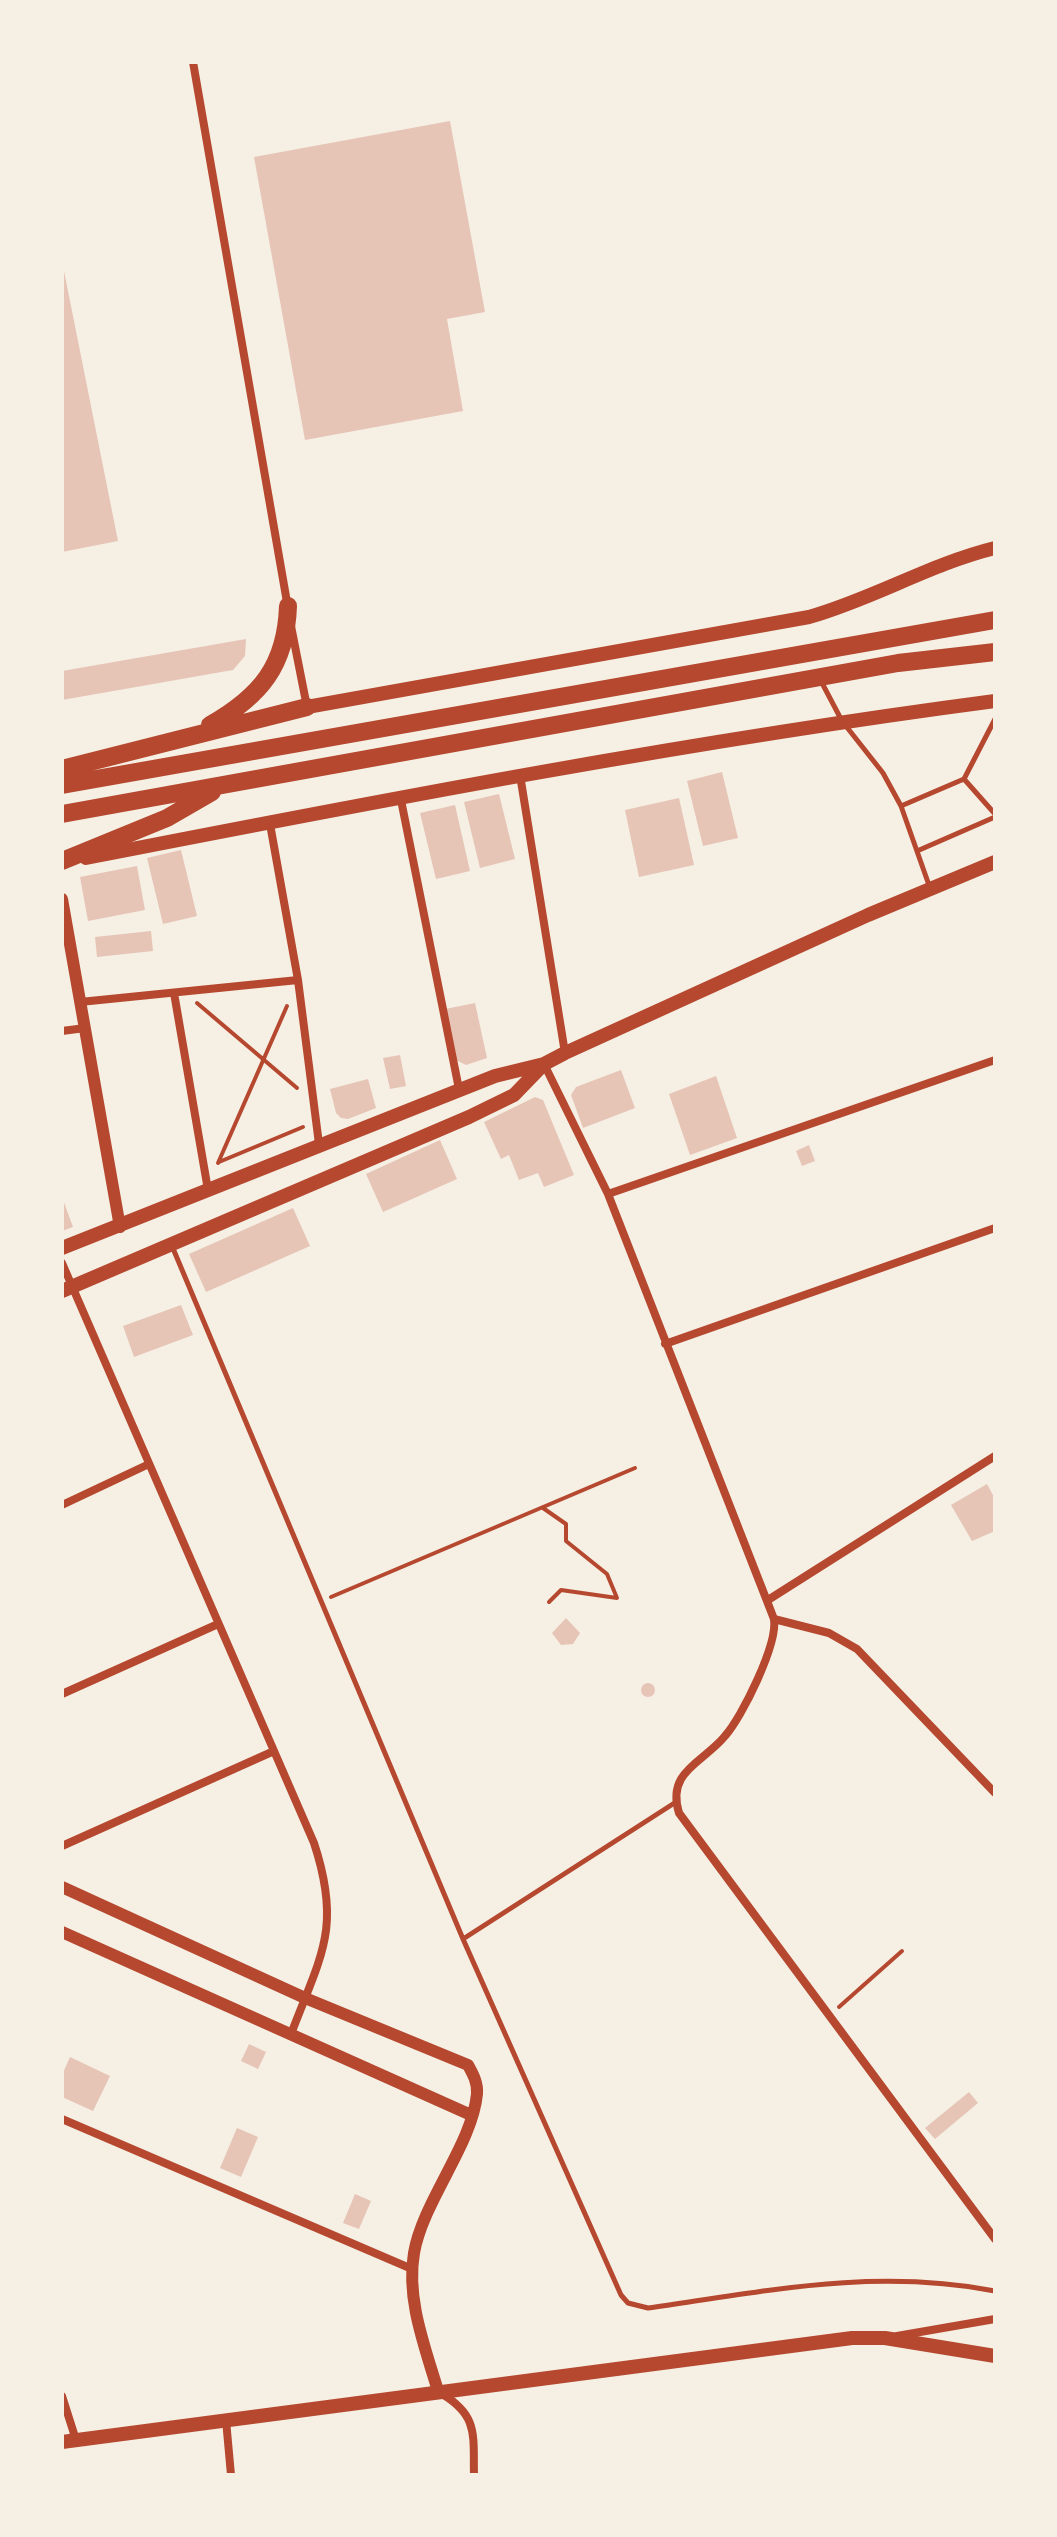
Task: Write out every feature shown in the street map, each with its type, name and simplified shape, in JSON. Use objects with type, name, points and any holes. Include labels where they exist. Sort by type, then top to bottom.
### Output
[{"type":"highway","points":[[186,736],[222,718],[261,686],[284,644],[288,606]]},
{"type":"highway","points":[[62,785],[995,620]]},
{"type":"highway","points":[[62,814],[820,677],[995,652]]},
{"type":"highway","points":[[972,654],[995,658]]},
{"type":"highway","points":[[62,769],[307,707]]},
{"type":"highway","points":[[62,862],[167,818],[225,785]]},
{"type":"main road","points":[[307,707],[809,617],[863,600],[958,558],[995,548]]},
{"type":"main road","points":[[62,862],[520,775],[842,721],[995,701]]},
{"type":"main road","points":[[62,1248],[459,1089],[507,1072],[544,1064],[995,862]]},
{"type":"main road","points":[[67,1289],[469,1117],[514,1095],[544,1064]]},
{"type":"main road","points":[[69,2441],[852,2338],[885,2338],[995,2356]]},
{"type":"street","points":[[193,62],[307,707]]},
{"type":"street","points":[[520,775],[565,1053]]},
{"type":"street","points":[[401,800],[459,1089]]},
{"type":"street","points":[[270,824],[298,980],[319,1144]]},
{"type":"street","points":[[62,899],[120,1227]]},
{"type":"street","points":[[80,1002],[298,980]]},
{"type":"street","points":[[174,993],[204,1169],[214,1188]]},
{"type":"street","points":[[62,1031],[85,1028]]},
{"type":"street","points":[[608,1194],[995,1060]]},
{"type":"street","points":[[544,1064],[608,1194],[774,1619],[774,1641],[728,1734],[687,1767],[676,1789],[676,1802],[686,1824],[995,2239]]},
{"type":"street","points":[[665,1344],[995,1228]]},
{"type":"street","points":[[62,1263],[67,1289],[149,1464],[314,1843],[327,1883],[329,1921],[322,1955],[291,2034]]},
{"type":"street","points":[[768,1600],[995,1456]]},
{"type":"street","points":[[62,1505],[149,1464]]},
{"type":"street","points":[[774,1619],[829,1633],[857,1649],[995,1793]]},
{"type":"street","points":[[62,1694],[218,1624]]},
{"type":"street","points":[[62,1846],[274,1751]]},
{"type":"street","points":[[62,1887],[305,1998],[468,2065],[476,2078],[477,2093],[471,2115],[419,2233],[412,2269],[419,2324],[438,2391],[459,2404],[472,2420],[474,2475]]},
{"type":"street","points":[[62,1932],[471,2115]]},
{"type":"street","points":[[62,2119],[412,2269]]},
{"type":"street","points":[[885,2338],[995,2319]]},
{"type":"street","points":[[62,2396],[69,2441]]},
{"type":"street","points":[[226,2420],[231,2475]]},
{"type":"lane","points":[[820,677],[842,721],[883,773],[901,806],[930,889]]},
{"type":"lane","points":[[901,806],[964,779],[995,719]]},
{"type":"lane","points":[[917,851],[995,816],[964,779]]},
{"type":"lane","points":[[171,1244],[463,1939],[621,2295],[628,2303],[648,2308],[871,2279],[920,2280],[995,2291]]},
{"type":"lane","points":[[463,1939],[676,1802]]},
{"type":"path","points":[[214,1188],[218,1163],[298,980]]},
{"type":"path","points":[[184,992],[314,1102]]},
{"type":"path","points":[[204,1169],[317,1121]]},
{"type":"path","points":[[321,1601],[635,1468]]},
{"type":"path","points":[[542,1508],[566,1524],[566,1541],[607,1574],[617,1598],[561,1590],[549,1602]]},
{"type":"path","points":[[828,2016],[902,1951]]},
{"type":"building","points":[[450,121],[485,312],[447,319],[463,411],[305,440],[254,157]]},
{"type":"building","points":[[62,261],[118,541],[62,552]]},
{"type":"building","points":[[246,639],[245,656],[233,670],[62,700],[62,671]]},
{"type":"building","points":[[722,772],[738,838],[703,846],[687,781]]},
{"type":"building","points":[[499,794],[515,859],[480,868],[464,802]]},
{"type":"building","points":[[679,798],[694,865],[639,877],[625,810]]},
{"type":"building","points":[[455,805],[470,871],[436,879],[420,813]]},
{"type":"building","points":[[181,850],[197,916],[163,924],[147,858]]},
{"type":"building","points":[[137,866],[145,910],[88,921],[80,877]]},
{"type":"building","points":[[151,931],[153,951],[97,957],[95,937]]},
{"type":"building","points":[[475,1003],[487,1058],[466,1065],[456,1060],[445,1009]]},
{"type":"building","points":[[400,1055],[406,1086],[390,1089],[383,1058]]},
{"type":"building","points":[[621,1070],[635,1108],[583,1128],[571,1095],[576,1087]]},
{"type":"building","points":[[716,1076],[737,1138],[690,1155],[669,1094]]},
{"type":"building","points":[[368,1079],[376,1108],[348,1119],[341,1118],[336,1113],[330,1089]]},
{"type":"building","points":[[535,1097],[543,1100],[574,1175],[544,1187],[538,1173],[519,1180],[509,1155],[501,1159],[484,1122]]},
{"type":"building","points":[[440,1140],[457,1179],[383,1212],[366,1174]]},
{"type":"building","points":[[809,1145],[815,1161],[802,1166],[796,1151]]},
{"type":"building","points":[[62,1197],[73,1227],[62,1231]]},
{"type":"building","points":[[293,1208],[310,1246],[206,1292],[189,1254]]},
{"type":"building","points":[[181,1305],[193,1335],[134,1357],[123,1326]]},
{"type":"building","points":[[987,1484],[995,1499],[995,1531],[972,1541],[951,1505]]},
{"type":"building","points":[[566,1618],[580,1633],[573,1644],[561,1645],[552,1633]]},
{"type":"building","points":[[648,1683],[655,1690],[648,1697],[641,1690]]},
{"type":"building","points":[[249,2044],[266,2052],[258,2069],[241,2061]]},
{"type":"building","points":[[70,2057],[110,2076],[93,2111],[62,2097],[62,2075]]},
{"type":"building","points":[[969,2092],[978,2103],[935,2139],[925,2128]]},
{"type":"building","points":[[237,2128],[258,2137],[241,2177],[220,2168]]},
{"type":"building","points":[[355,2194],[371,2201],[359,2229],[343,2223]]}]
